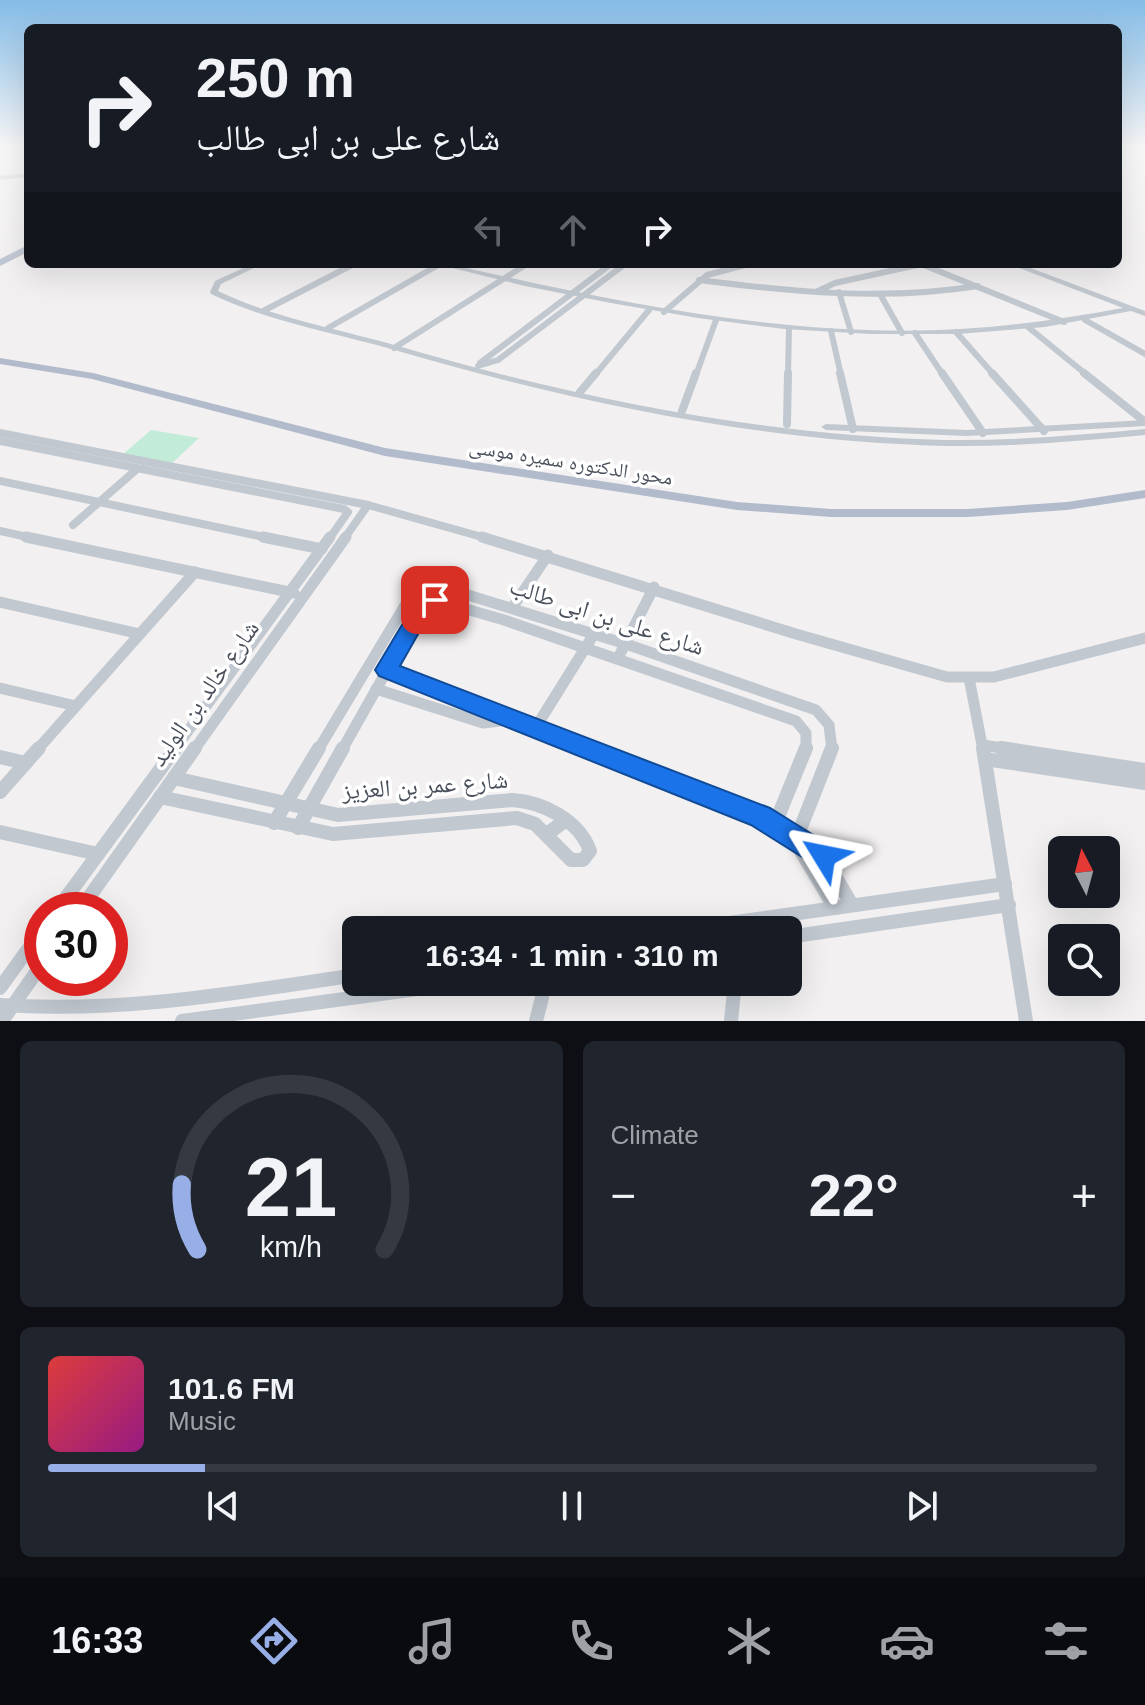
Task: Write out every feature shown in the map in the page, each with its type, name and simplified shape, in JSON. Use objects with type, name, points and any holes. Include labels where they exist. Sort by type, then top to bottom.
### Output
[{"type":"main road","points":[[0,265],[24,252]]},
{"type":"main road","name":"محور الدكتوره سميره موسى","points":[[0,354],[103,371],[391,447],[687,493],[785,502],[917,506],[1010,502],[1145,486]]},
{"type":"main road","name":"محور الدكتوره سميره موسى","points":[[0,361],[85,374],[385,452],[725,504],[831,513],[932,514],[1067,506],[1145,494]]},
{"type":"street","points":[[250,268],[218,283],[214,290],[527,383],[713,423],[816,434],[1052,440],[1145,432]]},
{"type":"street","points":[[260,268],[223,288],[269,308]]},
{"type":"street","points":[[269,308],[346,268]]},
{"type":"street","points":[[332,326],[433,268]]},
{"type":"street","points":[[457,268],[649,310],[831,331],[915,333],[1028,327],[1085,320],[1132,309]]},
{"type":"street","points":[[398,346],[521,268]]},
{"type":"street","points":[[475,368],[606,268]]},
{"type":"street","points":[[475,368],[498,360],[620,268]]},
{"type":"street","points":[[664,312],[699,280],[723,268]]},
{"type":"street","points":[[818,291],[835,283],[906,268]]},
{"type":"street","points":[[935,268],[1064,322]]},
{"type":"street","points":[[1024,268],[1132,309],[1145,311]]},
{"type":"street","points":[[1038,268],[1145,311]]},
{"type":"street","points":[[699,280],[880,294],[934,293],[978,286]]},
{"type":"street","points":[[839,292],[851,332]]},
{"type":"street","points":[[880,294],[902,333]]},
{"type":"street","points":[[580,392],[649,310]]},
{"type":"street","points":[[682,411],[716,320]]},
{"type":"street","points":[[1085,320],[1145,354]]},
{"type":"street","points":[[1028,327],[1145,423]]},
{"type":"street","points":[[787,424],[789,328]]},
{"type":"street","points":[[831,331],[853,429]]},
{"type":"street","points":[[956,332],[1044,431]]},
{"type":"street","points":[[915,333],[983,433]]},
{"type":"street","points":[[527,383],[682,411],[922,436],[1145,423]]},
{"type":"street","points":[[0,433],[368,505],[548,555],[936,674],[969,678],[1041,667],[1145,638]]},
{"type":"street","points":[[0,441],[137,469]]},
{"type":"street","points":[[73,525],[137,469]]},
{"type":"street","name":"شارع خالد بن الوليد","points":[[93,892],[174,778],[347,515],[344,509],[137,469]]},
{"type":"street","points":[[0,481],[322,549]]},
{"type":"street","name":"شارع خالد بن الوليد","points":[[70,892],[296,594],[368,505]]},
{"type":"street","points":[[0,531],[296,594]]},
{"type":"street","points":[[512,608],[548,555]]},
{"type":"street","points":[[0,792],[195,572]]},
{"type":"street","name":"شارع على بن ابى طالب","points":[[274,823],[406,603],[416,592],[442,587],[804,703],[824,717],[832,733],[831,756],[797,837]]},
{"type":"street","points":[[618,658],[654,587]]},
{"type":"street","name":"شارع على بن ابى طالب","points":[[298,828],[422,608],[435,600],[618,658],[800,724],[808,744],[775,824]]},
{"type":"street","points":[[0,602],[140,634]]},
{"type":"street","points":[[536,727],[594,634]]},
{"type":"street","points":[[387,670],[775,824],[824,856],[852,905]]},
{"type":"street","points":[[969,678],[984,752],[1026,1021]]},
{"type":"street","points":[[0,688],[76,706]]},
{"type":"street","points":[[376,689],[483,723],[495,723],[509,716]]},
{"type":"street","points":[[349,699],[367,704]]},
{"type":"street","points":[[984,752],[1068,758],[1145,770]]},
{"type":"street","points":[[984,752],[1072,772],[1145,783]]},
{"type":"street","points":[[0,757],[26,763]]},
{"type":"street","points":[[1068,758],[1072,772]]},
{"type":"street","name":"شارع عمر بن العزيز","points":[[160,797],[322,833],[353,834],[510,818],[529,821],[547,834],[571,860],[586,859],[589,845],[553,809],[523,800],[358,815],[308,810],[174,778]]},
{"type":"street","points":[[547,834],[566,820]]},
{"type":"street","points":[[0,832],[98,854]]},
{"type":"street","points":[[797,837],[802,853],[835,908]]},
{"type":"street","points":[[778,916],[1005,884]]},
{"type":"street","points":[[802,935],[1009,905]]},
{"type":"street","points":[[0,988],[24,955]]},
{"type":"street","points":[[6,1006],[82,1009],[130,1006],[342,977]]},
{"type":"street","points":[[2,1021],[6,1006],[24,985]]},
{"type":"street","points":[[182,1021],[366,996]]},
{"type":"street","points":[[536,1021],[542,996]]},
{"type":"street","points":[[731,1021],[734,996]]},
{"type":"green space","points":[[151,430],[199,438],[171,464],[121,456]]},
{"type":"route","points":[[435,600],[422,608],[387,670],[761,817],[824,856]]}]
